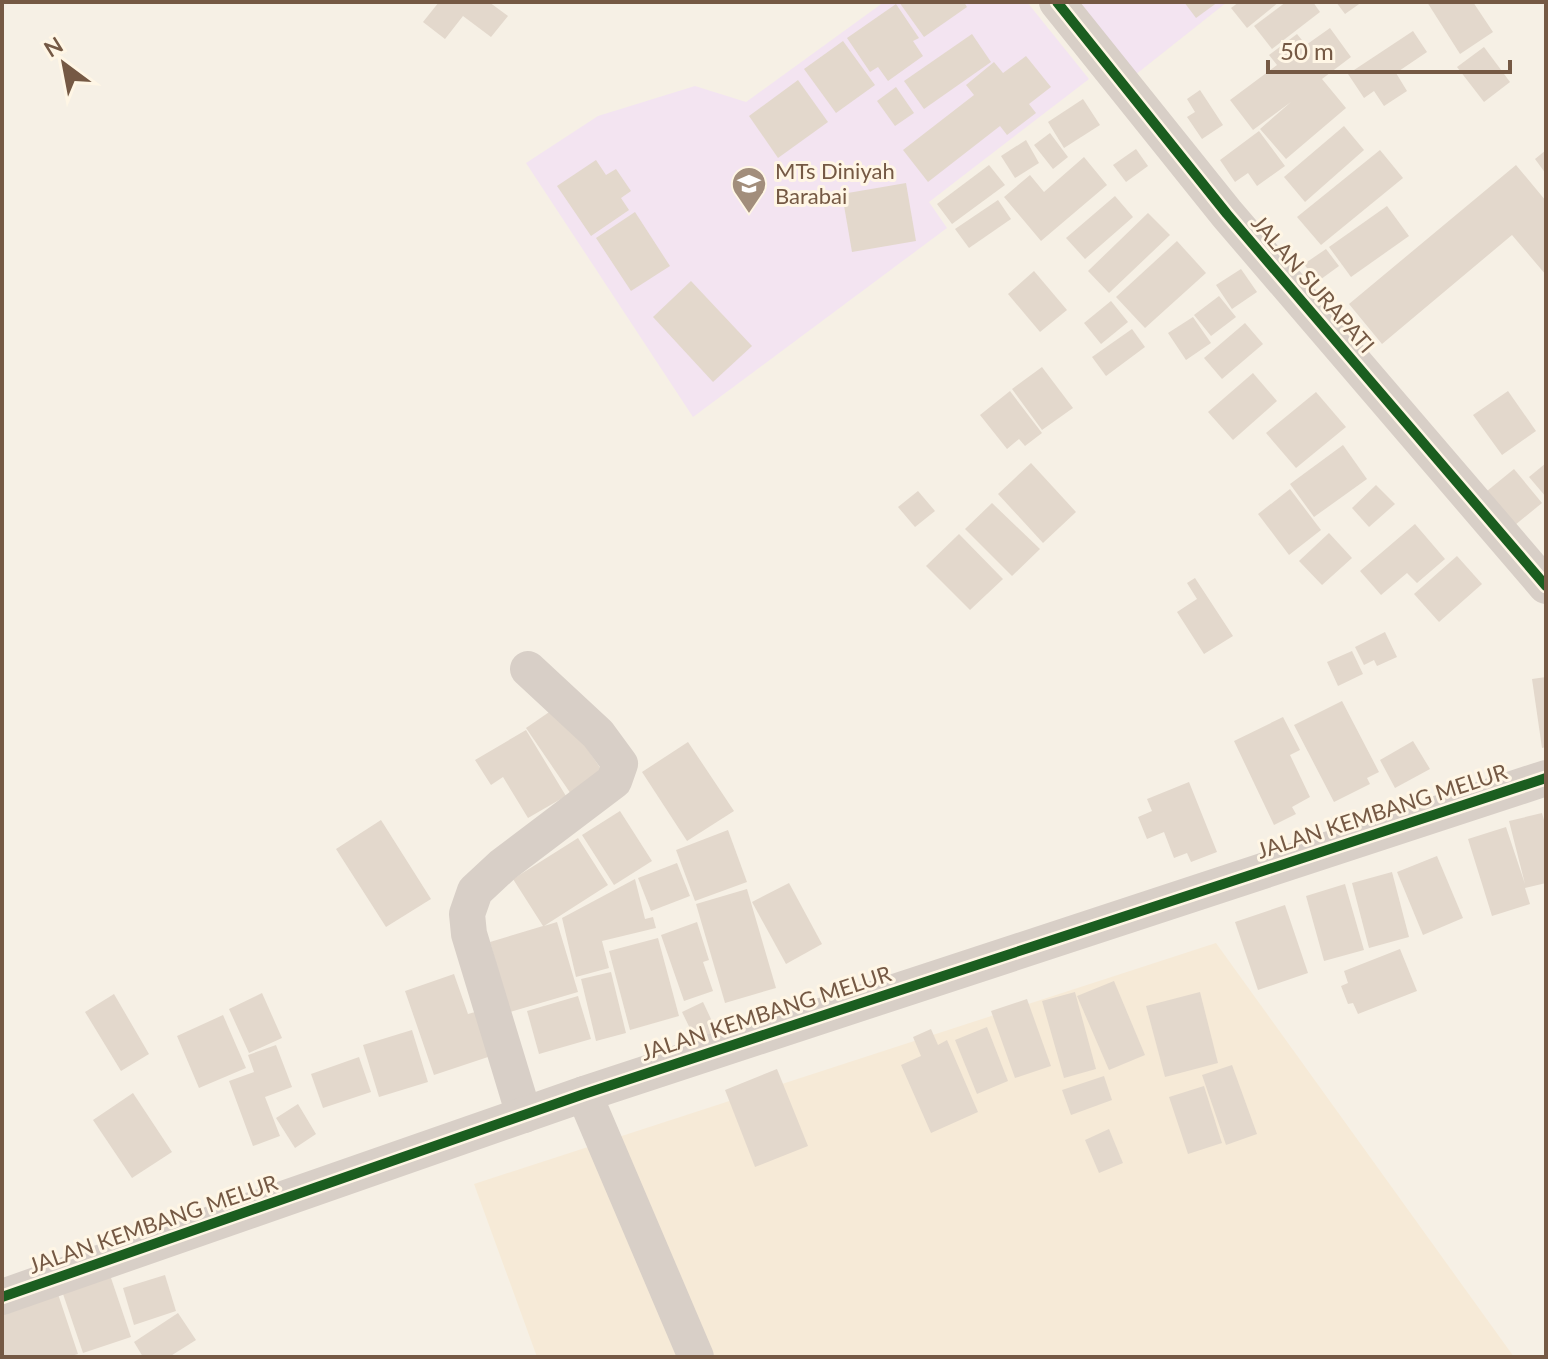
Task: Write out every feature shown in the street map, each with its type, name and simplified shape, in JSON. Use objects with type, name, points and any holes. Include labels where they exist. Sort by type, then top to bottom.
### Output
[{"type":"street","name":"JALAN SURAPATI","points":[[1057,2],[1227,214],[1546,586]]},
{"type":"street","points":[[524,1115],[469,934],[467,914],[475,891],[503,865],[614,781],[620,764],[598,734],[528,669]]},
{"type":"street","name":"JALAN KEMBANG MELUR","points":[[2,1297],[584,1094],[1546,778]]},
{"type":"street","points":[[584,1094],[696,1357]]},
{"type":"shaded area","name":"MTs Diniyah Barabai","points":[[884,2],[1027,2],[1089,79],[929,202],[947,228],[693,417],[526,163],[598,116],[695,86],[746,102]]},
{"type":"shaded area","points":[[1075,2],[1227,2],[1135,75]]},
{"type":"shaded area","points":[[1216,943],[1514,1357],[537,1357],[474,1184]]},
{"type":"building","points":[[439,2],[489,2],[508,16],[491,37],[463,16],[445,39],[423,22]]},
{"type":"building","points":[[899,2],[964,2],[967,7],[924,37]]},
{"type":"building","points":[[1184,2],[1218,2],[1196,18]]},
{"type":"building","points":[[1239,2],[1279,2],[1247,28],[1231,8]]},
{"type":"building","points":[[1286,2],[1313,2],[1320,12],[1272,49],[1254,26]]},
{"type":"building","points":[[1336,2],[1362,2],[1345,14]]},
{"type":"building","points":[[1427,2],[1473,2],[1493,32],[1460,54]]},
{"type":"building","points":[[896,4],[919,38],[913,41],[923,56],[888,81],[878,67],[870,72],[847,38]]},
{"type":"building","points":[[1330,28],[1351,57],[1322,79],[1346,108],[1286,159],[1260,129],[1291,102],[1253,130],[1230,100],[1277,65],[1269,55],[1297,34],[1306,45]]},
{"type":"building","points":[[1413,31],[1427,52],[1396,73],[1407,91],[1384,106],[1374,91],[1364,98],[1348,74]]},
{"type":"building","points":[[972,34],[991,62],[924,109],[904,81]]},
{"type":"building","points":[[843,41],[875,85],[836,113],[804,69]]},
{"type":"building","points":[[1484,47],[1510,82],[1484,102],[1457,67]]},
{"type":"building","points":[[1026,56],[1051,87],[1029,104],[1036,113],[1007,135],[1000,126],[928,182],[903,150],[974,95],[966,85],[994,62],[1003,73]]},
{"type":"building","points":[[798,80],[828,122],[778,158],[749,116]]},
{"type":"building","points":[[896,87],[914,113],[895,126],[877,101]]},
{"type":"building","points":[[1200,90],[1223,125],[1202,139],[1187,117],[1195,112],[1187,99]]},
{"type":"building","points":[[1083,99],[1100,125],[1064,148],[1048,122]]},
{"type":"building","points":[[1344,126],[1364,150],[1305,202],[1284,177]]},
{"type":"building","points":[[1259,131],[1285,166],[1257,186],[1248,173],[1235,182],[1220,160]]},
{"type":"building","points":[[1050,133],[1068,157],[1053,169],[1034,145]]},
{"type":"building","points":[[1026,140],[1039,163],[1015,178],[1001,156]]},
{"type":"building","points":[[1136,149],[1148,166],[1126,182],[1113,165]]},
{"type":"building","points":[[1380,150],[1403,178],[1321,245],[1297,217]]},
{"type":"building","points":[[1546,150],[1546,174],[1535,159]]},
{"type":"building","points":[[1084,157],[1107,185],[1041,241],[1004,197],[1030,175],[1044,192]]},
{"type":"building","points":[[596,160],[606,175],[616,169],[631,191],[621,198],[629,210],[591,236],[557,186]]},
{"type":"building","points":[[989,165],[1005,185],[952,224],[937,204]]},
{"type":"building","points":[[1516,165],[1546,201],[1546,275],[1512,235],[1382,344],[1349,304]]},
{"type":"building","points":[[906,183],[916,241],[852,252],[842,194]]},
{"type":"building","points":[[1115,196],[1133,217],[1085,259],[1066,238]]},
{"type":"building","points":[[998,200],[1011,219],[969,248],[955,229]]},
{"type":"building","points":[[1387,206],[1409,236],[1351,277],[1329,247]]},
{"type":"building","points":[[635,212],[670,266],[631,291],[596,238]]},
{"type":"building","points":[[1148,213],[1170,235],[1109,293],[1088,271]]},
{"type":"building","points":[[1177,241],[1206,273],[1145,328],[1116,297]]},
{"type":"building","points":[[1326,249],[1339,266],[1317,282],[1304,264]]},
{"type":"building","points":[[1241,269],[1257,292],[1232,309],[1216,285]]},
{"type":"building","points":[[1034,271],[1067,310],[1040,332],[1008,294]]},
{"type":"building","points":[[691,281],[752,346],[713,382],[653,317]]},
{"type":"building","points":[[1219,296],[1236,317],[1211,336],[1194,315]]},
{"type":"building","points":[[1111,301],[1128,322],[1101,344],[1084,323]]},
{"type":"building","points":[[1193,317],[1211,343],[1186,360],[1168,333]]},
{"type":"building","points":[[1245,323],[1263,344],[1222,379],[1204,358]]},
{"type":"building","points":[[1132,329],[1145,347],[1106,376],[1092,357]]},
{"type":"building","points":[[1042,367],[1073,408],[1042,430],[1012,389]]},
{"type":"building","points":[[1253,373],[1277,401],[1233,440],[1208,412]]},
{"type":"building","points":[[1010,391],[1042,433],[1025,446],[1019,439],[1007,449],[980,415]]},
{"type":"building","points":[[1508,391],[1536,431],[1502,455],[1473,415]]},
{"type":"building","points":[[1316,392],[1346,427],[1296,468],[1266,433]]},
{"type":"building","points":[[1343,445],[1367,479],[1314,517],[1290,484]]},
{"type":"building","points":[[1031,463],[1076,512],[1043,543],[998,494]]},
{"type":"building","points":[[1546,463],[1546,497],[1529,477]]},
{"type":"building","points":[[1514,469],[1542,503],[1515,525],[1487,491]]},
{"type":"building","points":[[1376,485],[1395,504],[1369,527],[1352,508]]},
{"type":"building","points":[[1290,489],[1321,530],[1289,555],[1258,514]]},
{"type":"building","points":[[918,491],[935,511],[915,527],[898,507]]},
{"type":"building","points":[[992,503],[1040,549],[1012,576],[965,529]]},
{"type":"building","points":[[1415,524],[1445,559],[1417,583],[1407,573],[1381,595],[1360,571]]},
{"type":"building","points":[[1329,533],[1352,558],[1322,585],[1299,561]]},
{"type":"building","points":[[959,534],[1003,579],[970,610],[926,566]]},
{"type":"building","points":[[1457,556],[1482,584],[1439,622],[1414,594]]},
{"type":"building","points":[[1195,578],[1233,636],[1204,654],[1177,612],[1197,599],[1187,583]]},
{"type":"building","points":[[1385,632],[1397,657],[1377,666],[1374,660],[1364,665],[1355,647]]},
{"type":"building","points":[[1352,651],[1363,674],[1338,686],[1327,662]]},
{"type":"building","points":[[1546,677],[1546,747],[1542,748],[1532,679]]},
{"type":"building","points":[[1342,701],[1379,772],[1367,778],[1370,784],[1334,802],[1294,725]]},
{"type":"building","points":[[558,706],[603,772],[571,794],[526,728]]},
{"type":"building","points":[[1283,717],[1300,750],[1290,755],[1310,797],[1292,807],[1296,814],[1274,825],[1234,741]]},
{"type":"building","points":[[526,730],[566,796],[528,818],[503,777],[491,785],[475,760]]},
{"type":"building","points":[[1413,741],[1430,769],[1395,788],[1380,760]]},
{"type":"building","points":[[688,742],[734,811],[687,841],[642,772]]},
{"type":"building","points":[[1189,782],[1217,852],[1191,862],[1187,853],[1174,858],[1164,832],[1147,839],[1138,817],[1152,811],[1147,799]]},
{"type":"building","points":[[620,811],[652,861],[614,885],[582,835]]},
{"type":"building","points":[[1542,813],[1546,827],[1546,883],[1525,888],[1530,904],[1492,916],[1468,839],[1506,827],[1525,884],[1509,821]]},
{"type":"building","points":[[381,820],[431,899],[386,927],[336,849]]},
{"type":"building","points":[[728,830],[747,882],[695,901],[676,850]]},
{"type":"building","points":[[578,838],[608,885],[544,926],[557,922],[578,992],[510,1012],[490,942],[543,926],[513,879]]},
{"type":"building","points":[[1437,856],[1463,918],[1423,935],[1397,872]]},
{"type":"building","points":[[677,863],[690,896],[651,911],[638,878]]},
{"type":"building","points":[[1392,872],[1409,937],[1369,948],[1352,883]]},
{"type":"building","points":[[635,879],[645,919],[653,917],[656,928],[602,941],[609,968],[576,977],[562,918]]},
{"type":"building","points":[[789,883],[822,944],[786,964],[752,902]]},
{"type":"building","points":[[1345,884],[1364,950],[1324,961],[1306,896]]},
{"type":"building","points":[[747,889],[776,988],[725,1003],[696,904]]},
{"type":"building","points":[[1285,905],[1308,973],[1258,990],[1235,922]]},
{"type":"building","points":[[697,922],[709,960],[703,962],[713,991],[684,1001],[661,935]]},
{"type":"building","points":[[658,938],[679,1016],[630,1030],[609,951]]},
{"type":"building","points":[[1400,949],[1417,991],[1358,1014],[1353,1003],[1348,1004],[1341,986],[1348,983],[1344,971]]},
{"type":"building","points":[[611,972],[626,1033],[596,1041],[581,979]]},
{"type":"building","points":[[454,974],[468,1014],[482,1010],[491,1056],[434,1075],[405,991]]},
{"type":"building","points":[[1114,981],[1145,1055],[1109,1070],[1077,996]]},
{"type":"building","points":[[1075,992],[1096,1069],[1064,1078],[1042,1001]]},
{"type":"building","points":[[1200,992],[1218,1063],[1165,1077],[1146,1006]]},
{"type":"building","points":[[262,993],[282,1038],[249,1053],[229,1009]]},
{"type":"building","points":[[114,994],[149,1054],[121,1071],[85,1012]]},
{"type":"building","points":[[578,996],[591,1039],[539,1054],[527,1011]]},
{"type":"building","points":[[1027,999],[1051,1066],[1015,1078],[991,1011]]},
{"type":"building","points":[[703,1002],[719,1036],[699,1047],[682,1012]]},
{"type":"building","points":[[223,1015],[246,1068],[199,1088],[177,1036]]},
{"type":"building","points":[[987,1027],[1008,1081],[977,1094],[955,1040]]},
{"type":"building","points":[[931,1029],[938,1045],[947,1040],[978,1112],[931,1133],[901,1065],[921,1056],[913,1037]]},
{"type":"building","points":[[412,1030],[428,1082],[379,1097],[363,1045]]},
{"type":"building","points":[[276,1045],[292,1087],[265,1097],[280,1136],[253,1146],[229,1081],[254,1072],[248,1055]]},
{"type":"building","points":[[359,1057],[371,1092],[323,1108],[311,1074]]},
{"type":"building","points":[[1232,1065],[1257,1134],[1226,1145],[1202,1075]]},
{"type":"building","points":[[777,1069],[808,1146],[755,1167],[725,1090]]},
{"type":"building","points":[[1104,1076],[1112,1100],[1071,1115],[1062,1090]]},
{"type":"building","points":[[1204,1086],[1222,1143],[1188,1154],[1169,1097]]},
{"type":"building","points":[[133,1093],[172,1152],[132,1178],[93,1120]]},
{"type":"building","points":[[298,1104],[316,1134],[295,1148],[276,1118]]},
{"type":"building","points":[[1109,1129],[1123,1163],[1099,1173],[1085,1140]]},
{"type":"building","points":[[110,1275],[131,1337],[83,1353],[62,1291]]},
{"type":"building","points":[[165,1275],[176,1311],[134,1325],[123,1288]]},
{"type":"building","points":[[58,1294],[78,1354],[68,1357],[2,1357],[2,1314]]},
{"type":"building","points":[[178,1313],[196,1340],[169,1357],[143,1357],[134,1342]]},
{"type":"cycle path","points":[[1057,2],[1227,214],[1546,586]]},
{"type":"cycle path","points":[[2,1297],[584,1094],[1546,778]]},
{"type":"place","name":"MTs Diniyah Barabai","points":[[749,215]]}]
